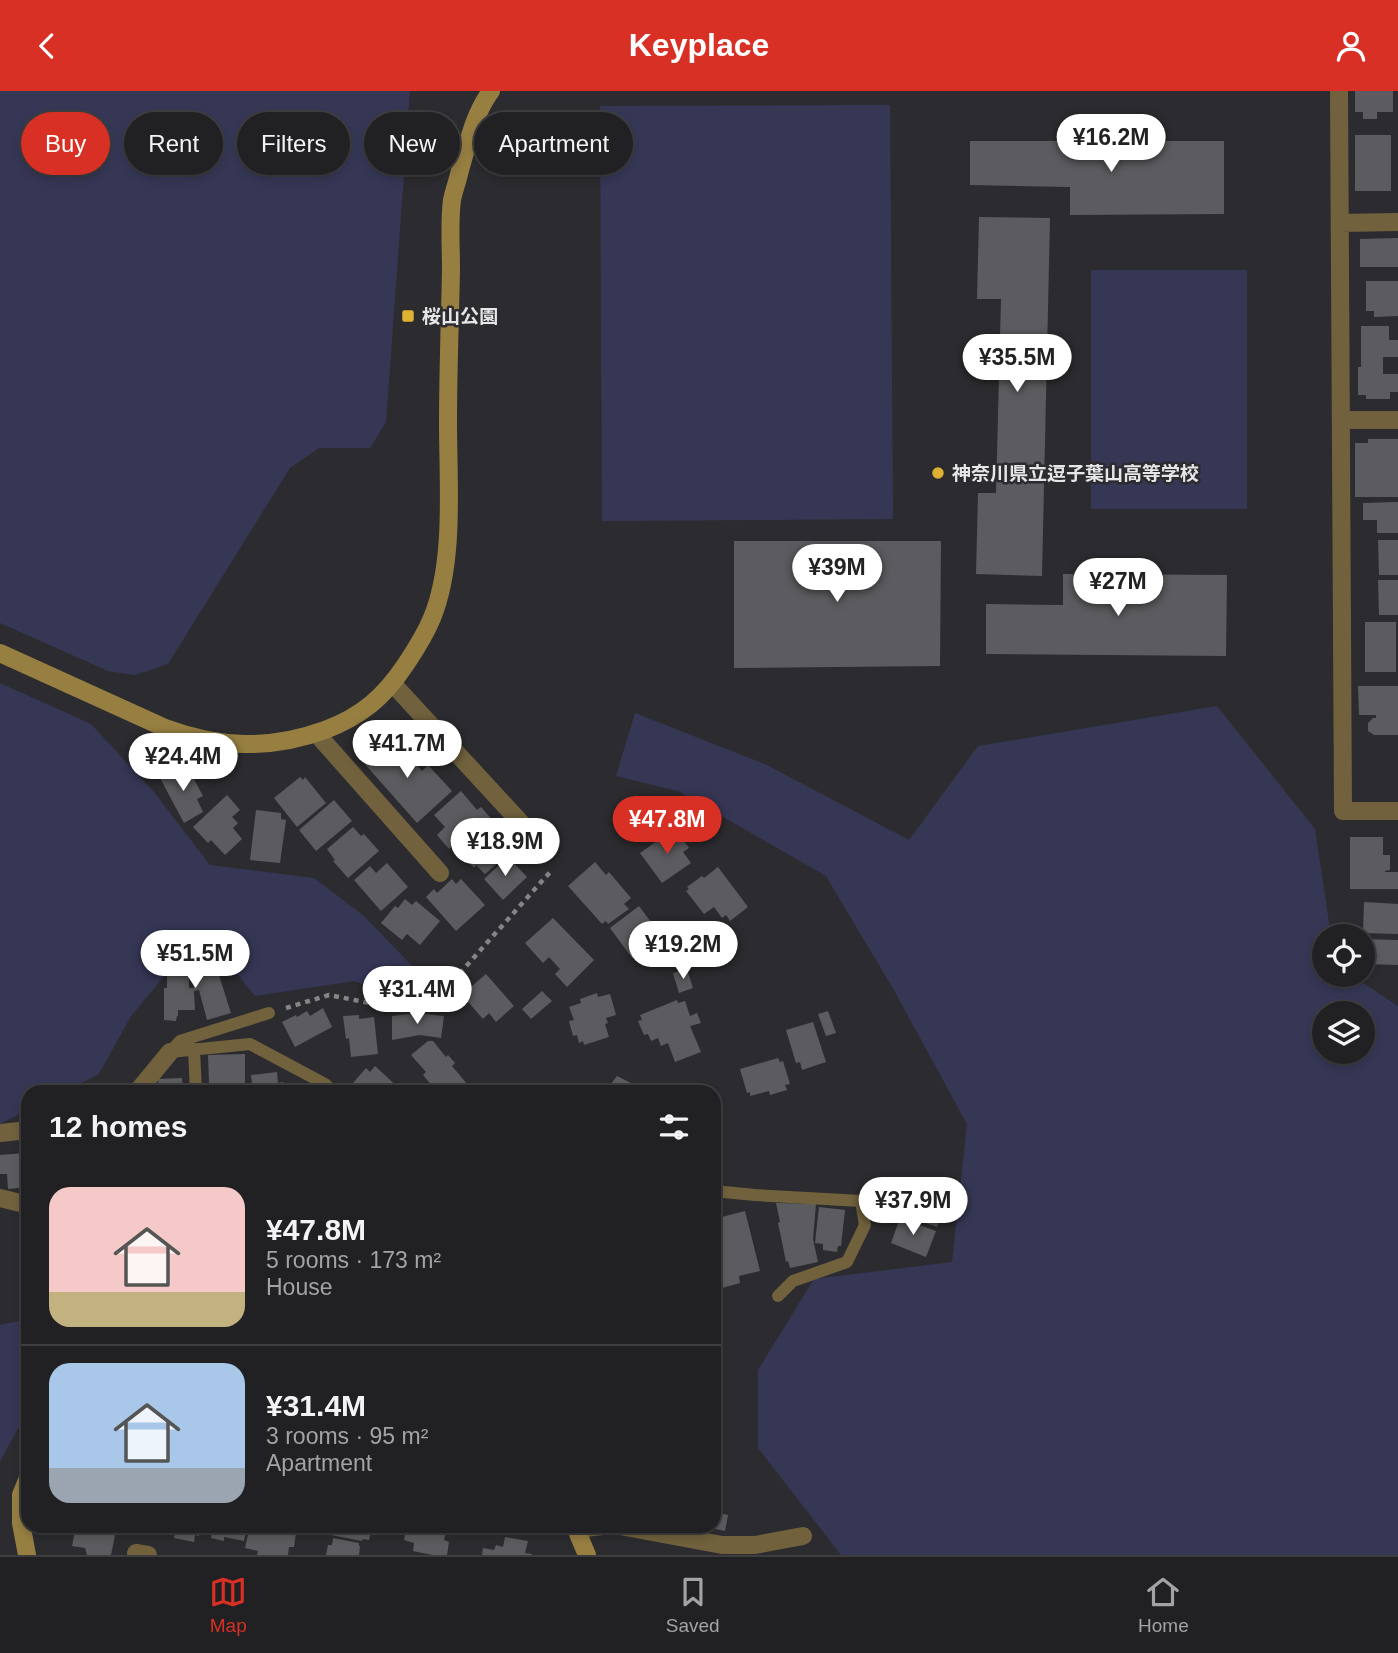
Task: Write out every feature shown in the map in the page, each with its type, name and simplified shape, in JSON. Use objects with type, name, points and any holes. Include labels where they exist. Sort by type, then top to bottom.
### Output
[{"type":"street","points":[[0,653],[186,736],[208,742],[250,746],[304,737],[353,717],[383,695],[393,684],[432,619],[447,554],[452,201],[470,134],[491,91]]},
{"type":"street","points":[[1339,91],[1343,811],[1398,811]]},
{"type":"street","points":[[1340,223],[1398,222]]},
{"type":"street","points":[[1341,420],[1398,420]]},
{"type":"street","points":[[393,684],[545,849]]},
{"type":"street","points":[[316,733],[440,873]]},
{"type":"street","points":[[144,1085],[170,1052]]},
{"type":"street","points":[[0,1133],[21,1130]]},
{"type":"street","points":[[0,1198],[21,1203]]},
{"type":"street","points":[[21,1495],[21,1523]]},
{"type":"street","points":[[23,1533],[27,1555]]},
{"type":"street","points":[[576,1533],[587,1555]]},
{"type":"street","points":[[658,1533],[722,1545],[755,1545],[803,1536]]},
{"type":"lane","points":[[170,1052],[180,1041],[269,1013]]},
{"type":"lane","points":[[170,1052],[250,1044],[326,1085]]},
{"type":"lane","points":[[194,1049],[196,1085]]},
{"type":"lane","points":[[721,1192],[861,1201],[865,1225],[847,1262],[793,1281],[778,1296]]},
{"type":"path","points":[[269,1013],[329,995],[400,1009],[436,1000],[557,864],[545,849]]},
{"type":"shaded area","points":[[0,91],[410,91],[408,112],[364,112],[364,175],[404,175],[386,422],[370,448],[319,448],[290,468],[168,664],[135,675],[108,671],[0,623]]},
{"type":"shaded area","points":[[890,105],[893,519],[602,521],[600,175],[633,175],[633,112],[600,112],[600,106]]},
{"type":"shaded area","points":[[1091,270],[1247,270],[1247,509],[1091,509]]},
{"type":"shaded area","points":[[0,683],[91,724],[154,792],[210,865],[314,878],[363,915],[417,971],[399,997],[354,981],[255,996],[202,931],[131,1016],[99,1074],[78,1085],[21,1085],[21,1114],[0,1124]]},
{"type":"shaded area","points":[[1217,706],[1315,829],[1329,924],[1312,924],[1312,987],[1369,987],[1398,1006],[1398,1555],[841,1555],[758,1448],[758,1370],[814,1279],[952,1262],[967,1124],[895,992],[826,876],[678,791],[616,776],[635,713],[767,765],[909,840],[978,746]]},
{"type":"shaded area","points":[[21,1321],[21,1427],[0,1462],[0,1325]]},
{"type":"building","points":[[1355,91],[1393,91],[1393,112],[1377,112],[1377,119],[1363,119],[1363,112],[1355,112]]},
{"type":"building","points":[[1355,135],[1391,135],[1391,191],[1355,191]]},
{"type":"building","points":[[970,141],[1224,141],[1224,214],[1070,215],[1070,187],[970,185]]},
{"type":"building","points":[[979,217],[1050,218],[1042,576],[976,574],[978,493],[996,493],[1001,299],[977,299]]},
{"type":"building","points":[[1398,238],[1398,267],[1360,267],[1360,239]]},
{"type":"building","points":[[1366,281],[1398,281],[1398,316],[1374,317],[1374,311],[1366,311]]},
{"type":"building","points":[[1361,326],[1389,326],[1389,340],[1398,340],[1398,357],[1383,357],[1383,374],[1398,374],[1398,392],[1390,392],[1390,399],[1366,399],[1366,395],[1358,395]]},
{"type":"building","points":[[1368,439],[1398,439],[1398,497],[1355,497],[1355,443],[1368,443]]},
{"type":"building","points":[[1398,502],[1398,533],[1377,533],[1377,520],[1363,520],[1363,503]]},
{"type":"building","points":[[1378,540],[1398,540],[1398,575],[1379,575]]},
{"type":"building","points":[[734,541],[941,541],[940,666],[734,668]]},
{"type":"building","points":[[1063,574],[1227,575],[1226,656],[986,654],[986,604],[1063,605]]},
{"type":"building","points":[[1378,580],[1398,580],[1398,615],[1379,615]]},
{"type":"building","points":[[1365,622],[1396,622],[1396,672],[1365,672]]},
{"type":"building","points":[[1358,686],[1398,686],[1398,735],[1374,735],[1368,731],[1368,723],[1376,718],[1376,715],[1359,715]]},
{"type":"building","points":[[390,738],[410,761],[412,759],[422,771],[428,765],[452,791],[417,823],[363,762]]},
{"type":"building","points":[[180,767],[184,773],[189,770],[203,796],[197,799],[203,812],[184,823],[160,778]]},
{"type":"building","points":[[300,777],[303,780],[305,777],[326,803],[297,827],[274,798]]},
{"type":"building","points":[[461,791],[477,810],[481,807],[493,821],[460,850],[454,844],[449,849],[437,835],[445,827],[434,815]]},
{"type":"building","points":[[227,795],[240,810],[232,817],[238,823],[233,828],[242,839],[225,855],[211,840],[208,843],[193,827]]},
{"type":"building","points":[[334,800],[352,821],[316,851],[299,830]]},
{"type":"building","points":[[256,810],[281,813],[281,819],[286,820],[280,863],[250,860]]},
{"type":"building","points":[[645,823],[648,835],[634,841],[631,839],[629,828]]},
{"type":"building","points":[[353,827],[361,836],[364,834],[379,851],[348,878],[333,861],[335,860],[327,849]]},
{"type":"building","points":[[675,828],[689,848],[683,852],[691,863],[662,883],[640,853]]},
{"type":"building","points":[[491,829],[510,852],[485,874],[476,865],[474,868],[462,854]]},
{"type":"building","points":[[1350,837],[1383,837],[1383,855],[1390,855],[1390,870],[1385,872],[1398,872],[1398,889],[1350,889]]},
{"type":"building","points":[[508,857],[527,877],[503,900],[484,879]]},
{"type":"building","points":[[595,862],[606,875],[609,872],[631,898],[624,904],[629,909],[608,924],[606,921],[602,924],[568,886]]},
{"type":"building","points":[[387,863],[408,887],[381,911],[354,880],[370,866],[376,873]]},
{"type":"building","points":[[718,867],[748,907],[730,921],[726,915],[722,918],[714,907],[704,914],[686,891],[689,889],[687,887]]},
{"type":"building","points":[[452,879],[456,884],[461,879],[485,905],[456,931],[426,897],[434,889],[437,893]]},
{"type":"building","points":[[405,899],[412,905],[416,901],[440,921],[420,945],[407,934],[402,940],[381,923],[395,906],[398,908]]},
{"type":"building","points":[[1364,902],[1398,904],[1398,934],[1375,933],[1375,924],[1363,924]]},
{"type":"building","points":[[639,906],[662,937],[632,958],[610,928]]},
{"type":"building","points":[[553,918],[594,960],[567,987],[555,974],[560,969],[549,957],[543,963],[525,943]]},
{"type":"building","points":[[1375,939],[1398,940],[1398,965],[1375,964]]},
{"type":"building","points":[[197,951],[198,955],[201,954],[205,969],[217,969],[231,1013],[207,1020],[199,990],[194,991],[195,1010],[178,1010],[176,1021],[164,1020],[167,972],[189,972],[189,988],[194,988],[185,955]]},
{"type":"building","points":[[687,969],[693,988],[679,993],[673,973]]},
{"type":"building","points":[[486,974],[514,1006],[496,1022],[489,1013],[483,1019],[462,995]]},
{"type":"building","points":[[542,991],[552,1001],[531,1019],[522,1009]]},
{"type":"building","points":[[597,993],[598,997],[610,994],[616,1015],[606,1018],[609,1037],[584,1045],[583,1041],[579,1043],[577,1035],[573,1036],[569,1021],[574,1020],[569,1007],[581,1003],[580,999]]},
{"type":"building","points":[[677,1000],[678,1003],[685,1001],[690,1016],[697,1013],[701,1023],[690,1026],[701,1052],[675,1062],[668,1043],[661,1046],[658,1038],[651,1041],[648,1034],[644,1035],[638,1021],[642,1020],[640,1015]]},
{"type":"building","points":[[323,1008],[332,1027],[295,1047],[282,1022],[307,1011],[310,1016]]},
{"type":"building","points":[[828,1011],[836,1033],[826,1036],[818,1014]]},
{"type":"building","points":[[416,1013],[444,1016],[441,1038],[420,1035],[392,1040],[392,1016]]},
{"type":"building","points":[[359,1015],[359,1019],[374,1017],[378,1054],[351,1057],[343,1016]]},
{"type":"building","points":[[813,1022],[826,1062],[802,1070],[800,1062],[796,1063],[786,1030]]},
{"type":"building","points":[[428,1041],[433,1041],[446,1057],[448,1055],[455,1063],[452,1066],[468,1085],[431,1085],[423,1075],[426,1072],[411,1055]]},
{"type":"building","points":[[245,1054],[245,1083],[209,1084],[208,1055]]},
{"type":"building","points":[[778,1058],[780,1062],[783,1061],[790,1084],[785,1085],[787,1090],[770,1095],[769,1091],[750,1096],[740,1069]]},
{"type":"building","points":[[375,1066],[395,1085],[353,1083],[366,1068],[370,1072]]},
{"type":"building","points":[[277,1072],[278,1083],[283,1082],[283,1085],[252,1085],[251,1075]]},
{"type":"building","points":[[617,1076],[635,1085],[610,1085]]},
{"type":"building","points":[[182,1078],[182,1085],[158,1085],[158,1079]]},
{"type":"building","points":[[21,1153],[21,1188],[8,1189],[7,1174],[0,1174],[0,1155]]},
{"type":"building","points":[[911,1188],[947,1202],[937,1227],[901,1214]]},
{"type":"building","points":[[776,1203],[816,1204],[813,1239],[818,1262],[790,1268],[788,1261],[786,1262]]},
{"type":"building","points":[[819,1207],[845,1210],[841,1246],[838,1246],[837,1252],[823,1250],[823,1244],[815,1243]]},
{"type":"building","points":[[745,1211],[760,1271],[739,1276],[740,1283],[722,1288],[721,1284],[721,1217]]},
{"type":"building","points":[[900,1218],[936,1231],[926,1257],[891,1243]]},
{"type":"building","points":[[721,1514],[728,1515],[725,1531],[721,1530]]},
{"type":"building","points":[[75,1533],[115,1535],[111,1555],[87,1555],[85,1548],[72,1546]]},
{"type":"building","points":[[175,1533],[200,1533],[199,1536],[195,1535],[194,1542],[174,1538]]},
{"type":"building","points":[[212,1533],[246,1533],[244,1541],[224,1537],[224,1541],[211,1538]]},
{"type":"building","points":[[248,1533],[296,1533],[294,1547],[289,1547],[288,1555],[257,1555],[258,1551],[245,1548]]},
{"type":"building","points":[[370,1533],[369,1540],[362,1541],[331,1535]]},
{"type":"building","points":[[405,1533],[446,1533],[444,1540],[449,1542],[447,1555],[413,1551],[414,1543],[404,1540]]},
{"type":"building","points":[[505,1537],[528,1541],[525,1553],[532,1555],[482,1555],[483,1548],[494,1550],[496,1545],[503,1547]]},
{"type":"building","points":[[333,1538],[359,1543],[359,1555],[326,1555]]},
{"type":"place","name":"桜山公園","points":[[408,316]]},
{"type":"place","name":"神奈川県立逗子葉山高等学校","points":[[938,473]]}]
